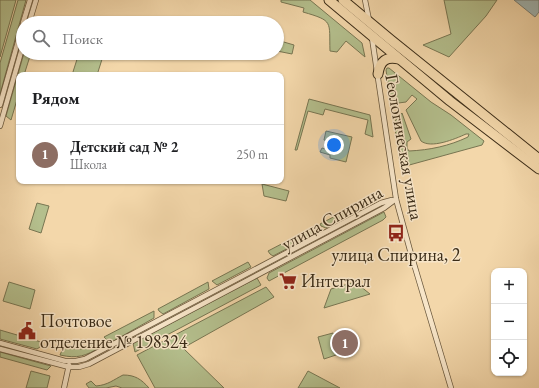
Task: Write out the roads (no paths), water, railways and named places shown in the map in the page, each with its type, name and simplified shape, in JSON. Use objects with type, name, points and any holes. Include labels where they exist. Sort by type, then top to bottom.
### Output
[{"type":"highway","points":[[329,0],[450,101],[539,169]]},
{"type":"highway","points":[[343,0],[539,159]]},
{"type":"highway","points":[[378,74],[379,68],[385,60],[393,57],[399,59]]},
{"type":"street","points":[[25,16],[30,0]]},
{"type":"street","points":[[31,16],[36,0]]},
{"type":"street","name":"Геологическая улица","points":[[365,0],[378,74],[396,199],[451,388]]},
{"type":"street","points":[[0,105],[16,49]]},
{"type":"street","points":[[0,126],[19,60]]},
{"type":"street","name":"улица Спирина","points":[[0,343],[70,361],[90,357],[381,203],[396,199]]},
{"type":"street","name":"улица Спирина","points":[[0,349],[69,367],[82,366],[94,362],[384,208],[396,199]]},
{"type":"street","points":[[64,388],[70,361]]},
{"type":"water","points":[[514,0],[539,0],[539,12],[535,17]]},
{"type":"place","name":"улица Спирина, 2","points":[[396,233]]},
{"type":"place","name":"Интеграл","points":[[288,281]]},
{"type":"place","name":"Почтовое отделение № 198324","points":[[27,331]]},
{"type":"place","name":"Детский сад № 2","points":[[345,343]]}]
